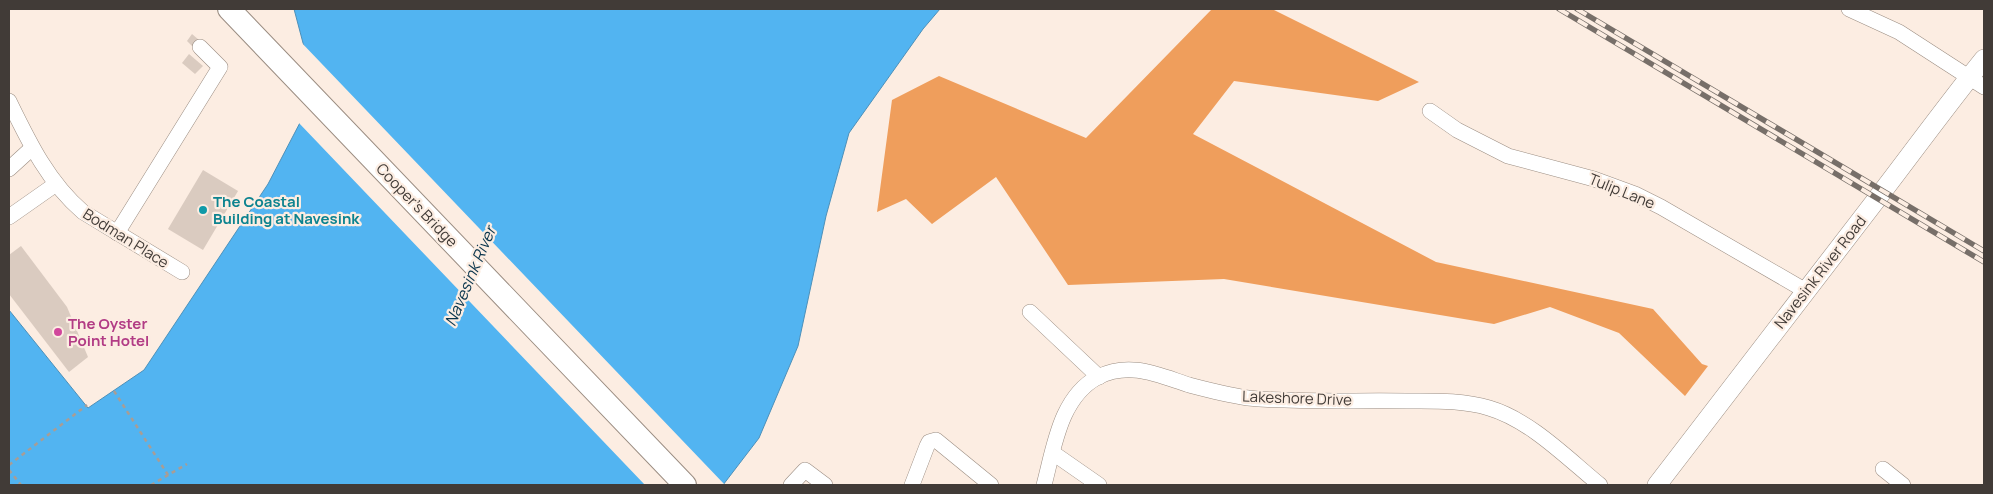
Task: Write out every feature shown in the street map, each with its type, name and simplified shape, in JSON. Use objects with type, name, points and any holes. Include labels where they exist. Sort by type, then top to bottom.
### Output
[{"type":"highway","name":"Cooper's Bridge","points":[[230,9],[685,485]]},
{"type":"main road","name":"Navesink River Road","points":[[1657,485],[1806,290],[1977,82],[1984,59]]},
{"type":"street","points":[[1849,9],[1899,32],[1977,82]]},
{"type":"street","points":[[117,233],[220,67],[200,47]]},
{"type":"street","name":"Bodman Place","points":[[9,101],[32,148],[56,184],[83,212],[182,272]]},
{"type":"street","name":"Tulip Lane","points":[[1430,112],[1457,130],[1508,156],[1594,179],[1635,194],[1806,290]]},
{"type":"street","points":[[9,169],[32,148]]},
{"type":"street","points":[[9,217],[56,184]]},
{"type":"street","points":[[1030,312],[1099,377]]},
{"type":"street","name":"Lakeshore Drive","points":[[1044,485],[1064,416],[1071,402],[1081,390],[1099,377],[1121,370],[1141,370],[1157,373],[1208,390],[1248,398],[1446,401],[1475,404],[1509,415],[1528,426],[1600,485]]},
{"type":"street","points":[[912,485],[929,442],[936,440],[991,485]]},
{"type":"street","points":[[1053,453],[1099,485]]},
{"type":"street","points":[[1884,469],[1903,485]]},
{"type":"street","points":[[791,485],[805,470],[824,485]]},
{"type":"path","points":[[114,391],[168,475]]},
{"type":"path","points":[[9,465],[87,405]]},
{"type":"path","points":[[151,485],[187,464]]},
{"type":"path","points":[[9,470],[20,485]]},
{"type":"shaded area","points":[[1212,9],[1272,9],[1419,82],[1378,101],[1234,81],[1193,134],[1436,262],[1653,309],[1702,364],[1708,366],[1685,396],[1619,333],[1550,307],[1494,324],[1224,279],[1068,285],[996,177],[932,224],[906,199],[877,212],[892,100],[939,76],[1086,138]]},
{"type":"water","name":"Navesink River","points":[[294,9],[940,9],[923,29],[849,133],[826,216],[798,346],[759,438],[723,485],[9,485],[9,310],[88,408],[144,370],[268,184],[316,92]]},
{"type":"pier","points":[[299,40],[725,485],[645,485],[298,122],[313,92]]},
{"type":"building","points":[[192,34],[199,40],[193,47],[187,41]]},
{"type":"building","points":[[189,54],[203,66],[195,74],[182,63]]},
{"type":"building","name":"The Coastal Building at Navesink","points":[[203,170],[238,191],[203,250],[168,229]]},
{"type":"building","name":"The Oyster Point Hotel","points":[[21,246],[67,307],[88,357],[69,372],[9,294],[9,255]]},
{"type":"railway","points":[[1559,9],[1984,262]]},
{"type":"railway","points":[[1577,9],[1984,251]]},
{"type":"place","name":"The Coastal Building at Navesink","points":[[203,210]]},
{"type":"place","name":"The Oyster Point Hotel","points":[[58,332]]}]
